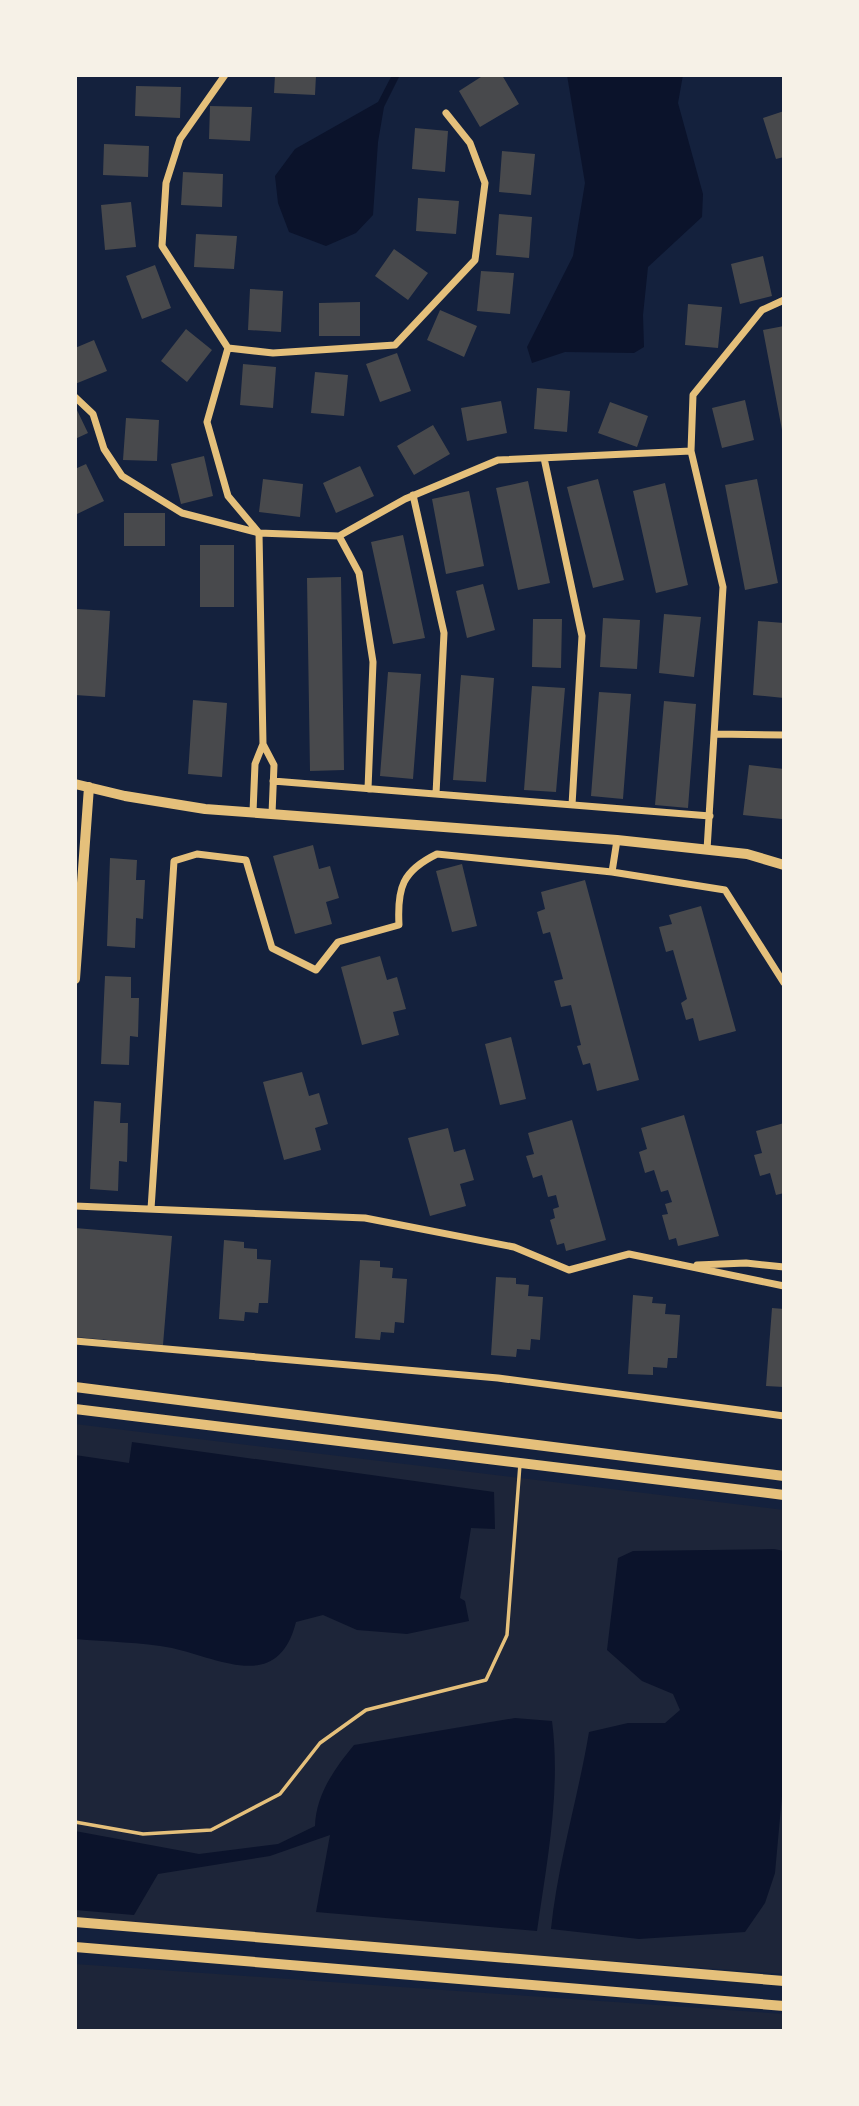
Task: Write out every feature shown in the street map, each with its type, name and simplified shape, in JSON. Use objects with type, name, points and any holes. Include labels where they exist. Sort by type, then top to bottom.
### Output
[{"type":"main road","points":[[75,1387],[784,1476]]},
{"type":"main road","points":[[75,1409],[784,1495]]},
{"type":"main road","points":[[75,1922],[784,1981]]},
{"type":"main road","points":[[75,1947],[784,2006]]},
{"type":"street","points":[[225,75],[180,139],[166,183],[162,246],[228,348],[208,422],[228,496],[259,533],[263,744],[255,764],[253,812]]},
{"type":"street","points":[[228,348],[273,353],[395,345],[475,260],[485,183],[470,143],[446,113]]},
{"type":"street","points":[[707,850],[723,587],[691,451],[693,395],[762,310],[784,300]]},
{"type":"street","points":[[75,397],[93,414],[104,449],[122,476],[182,513],[259,533],[339,536],[413,495],[498,460],[691,451]]},
{"type":"street","points":[[544,458],[582,636],[572,805]]},
{"type":"street","points":[[413,495],[444,633],[436,794]]},
{"type":"street","points":[[339,536],[359,573],[373,662],[368,789]]},
{"type":"street","points":[[716,734],[784,736]]},
{"type":"street","points":[[263,744],[274,765],[272,814]]},
{"type":"street","points":[[273,781],[710,816]]},
{"type":"street","points":[[75,784],[205,809],[617,840],[747,855],[784,865]]},
{"type":"street","points":[[75,979],[89,787]]},
{"type":"street","points":[[612,872],[617,840]]},
{"type":"street","points":[[151,1209],[174,861],[197,854],[246,860],[272,948],[316,970],[338,942],[399,925],[397,895],[416,864],[437,854],[612,872],[725,890],[784,983]]},
{"type":"street","points":[[75,1206],[365,1219],[514,1247],[569,1270],[629,1254],[784,1286]]},
{"type":"street","points":[[686,1265],[746,1263],[784,1267]]},
{"type":"street","points":[[75,1341],[498,1378],[784,1416]]},
{"type":"lane","points":[[75,1822],[143,1834],[211,1830],[280,1794],[320,1743],[366,1710],[486,1680],[506,1634],[520,1462]]},
{"type":"shaded area","points":[[392,75],[400,75],[384,107],[378,142],[373,215],[356,233],[326,246],[289,232],[278,203],[275,176],[295,149],[378,102]]},
{"type":"shaded area","points":[[567,75],[683,75],[678,103],[703,194],[702,217],[648,267],[643,315],[644,347],[634,353],[565,352],[532,363],[527,347],[573,256],[585,183]]},
{"type":"shaded area","points":[[75,1424],[784,1510],[784,1974],[75,1921]]},
{"type":"shaded area","points":[[132,1442],[494,1492],[495,1529],[471,1528],[460,1598],[465,1601],[469,1621],[407,1634],[357,1630],[323,1615],[296,1622],[288,1644],[276,1658],[262,1664],[246,1666],[160,1646],[75,1639],[75,1455],[129,1463]]},
{"type":"shaded area","points":[[633,1551],[784,1551],[784,1774],[775,1873],[765,1903],[745,1932],[639,1939],[551,1929],[558,1879],[589,1732],[628,1723],[665,1723],[680,1710],[673,1694],[642,1681],[607,1650],[618,1558]]},
{"type":"shaded area","points":[[515,1718],[552,1721],[554,1800],[537,1931],[316,1912],[330,1835],[270,1856],[158,1874],[134,1915],[75,1910],[75,1831],[199,1854],[278,1844],[315,1826],[327,1783],[354,1745]]},
{"type":"shaded area","points":[[75,1964],[784,2014],[784,2031],[75,2031]]},
{"type":"building","points":[[275,75],[316,75],[315,95],[274,93]]},
{"type":"building","points":[[484,75],[502,75],[519,104],[480,127],[459,91]]},
{"type":"building","points":[[136,86],[181,87],[180,118],[135,116]]},
{"type":"building","points":[[210,106],[252,107],[250,141],[209,139]]},
{"type":"building","points":[[784,111],[784,157],[776,159],[763,118]]},
{"type":"building","points":[[415,128],[448,131],[445,172],[412,169]]},
{"type":"building","points":[[104,144],[149,146],[148,177],[103,175]]},
{"type":"building","points":[[502,151],[535,154],[531,195],[499,192]]},
{"type":"building","points":[[183,172],[223,174],[222,207],[181,205]]},
{"type":"building","points":[[418,198],[459,201],[456,234],[416,231]]},
{"type":"building","points":[[131,202],[136,247],[105,250],[101,205]]},
{"type":"building","points":[[499,214],[532,217],[529,258],[496,255]]},
{"type":"building","points":[[196,234],[237,236],[234,269],[194,267]]},
{"type":"building","points":[[394,249],[428,273],[408,300],[375,276]]},
{"type":"building","points":[[763,256],[772,296],[740,304],[731,264]]},
{"type":"building","points":[[155,265],[171,308],[142,319],[126,276]]},
{"type":"building","points":[[481,271],[514,273],[510,314],[477,311]]},
{"type":"building","points":[[250,289],[283,291],[281,332],[248,330]]},
{"type":"building","points":[[360,302],[360,336],[319,336],[319,303]]},
{"type":"building","points":[[688,304],[722,307],[718,348],[685,345]]},
{"type":"building","points":[[440,310],[477,326],[464,357],[427,340]]},
{"type":"building","points":[[784,326],[784,429],[782,430],[763,330]]},
{"type":"building","points":[[186,329],[212,350],[187,382],[161,361]]},
{"type":"building","points":[[94,340],[107,371],[75,384],[75,348]]},
{"type":"building","points":[[397,353],[411,391],[380,402],[366,364]]},
{"type":"building","points":[[243,364],[276,367],[273,408],[240,405]]},
{"type":"building","points":[[315,372],[348,375],[344,416],[311,413]]},
{"type":"building","points":[[537,388],[570,391],[567,432],[534,429]]},
{"type":"building","points":[[745,400],[754,440],[722,448],[712,408]]},
{"type":"building","points":[[501,401],[507,433],[467,441],[461,408]]},
{"type":"building","points":[[610,402],[648,416],[637,447],[598,433]]},
{"type":"building","points":[[75,406],[88,433],[75,439]]},
{"type":"building","points":[[126,418],[159,420],[157,461],[123,460]]},
{"type":"building","points":[[433,425],[450,454],[414,475],[397,446]]},
{"type":"building","points":[[204,456],[213,496],[181,504],[171,464]]},
{"type":"building","points":[[86,464],[104,501],[75,515],[75,469]]},
{"type":"building","points":[[360,466],[374,496],[336,513],[323,483]]},
{"type":"building","points":[[263,479],[303,484],[300,517],[259,512]]},
{"type":"building","points":[[598,479],[624,580],[593,588],[567,487]]},
{"type":"building","points":[[757,479],[778,583],[745,590],[725,485]]},
{"type":"building","points":[[528,481],[550,583],[518,590],[496,488]]},
{"type":"building","points":[[665,483],[688,585],[656,593],[633,491]]},
{"type":"building","points":[[469,491],[484,566],[446,574],[432,499]]},
{"type":"building","points":[[124,513],[165,513],[165,546],[124,546]]},
{"type":"building","points":[[403,535],[425,638],[393,644],[371,542]]},
{"type":"building","points":[[200,545],[234,545],[234,607],[200,607]]},
{"type":"building","points":[[341,577],[344,770],[310,771],[307,578]]},
{"type":"building","points":[[483,584],[495,630],[467,638],[456,591]]},
{"type":"building","points":[[77,609],[110,611],[105,697],[75,695]]},
{"type":"building","points":[[664,614],[701,617],[694,677],[659,673]]},
{"type":"building","points":[[603,618],[640,620],[637,669],[600,667]]},
{"type":"building","points":[[533,619],[562,619],[561,668],[532,667]]},
{"type":"building","points":[[758,621],[784,623],[784,698],[753,695]]},
{"type":"building","points":[[388,672],[421,674],[413,779],[380,776]]},
{"type":"building","points":[[461,675],[494,678],[486,782],[453,780]]},
{"type":"building","points":[[532,686],[565,688],[556,792],[524,790]]},
{"type":"building","points":[[599,692],[631,694],[623,799],[591,796]]},
{"type":"building","points":[[193,700],[227,703],[222,777],[188,774]]},
{"type":"building","points":[[664,701],[696,704],[688,808],[655,805]]},
{"type":"building","points":[[749,765],[784,769],[782,819],[743,815]]},
{"type":"building","points":[[313,845],[319,869],[330,866],[339,898],[326,902],[332,924],[295,934],[273,856]]},
{"type":"building","points":[[110,858],[137,860],[136,880],[145,880],[143,919],[136,918],[135,948],[107,946]]},
{"type":"building","points":[[462,864],[477,926],[452,932],[436,871]]},
{"type":"building","points":[[585,880],[639,1080],[597,1091],[590,1063],[583,1065],[577,1046],[581,1045],[571,1005],[561,1007],[554,981],[563,979],[550,932],[543,934],[537,912],[545,909],[541,892]]},
{"type":"building","points":[[701,906],[736,1031],[699,1041],[693,1018],[686,1020],[681,1003],[687,999],[673,950],[666,952],[659,927],[672,924],[669,915]]},
{"type":"building","points":[[380,956],[387,980],[397,977],[406,1009],[393,1012],[399,1035],[362,1045],[341,967]]},
{"type":"building","points":[[105,976],[131,977],[131,998],[139,998],[138,1037],[130,1036],[129,1065],[101,1064]]},
{"type":"building","points":[[511,1037],[526,1099],[500,1105],[485,1044]]},
{"type":"building","points":[[302,1072],[309,1096],[319,1093],[328,1124],[315,1128],[321,1150],[284,1160],[263,1082]]},
{"type":"building","points":[[94,1101],[121,1103],[120,1123],[128,1123],[127,1162],[119,1161],[118,1191],[90,1189]]},
{"type":"building","points":[[684,1115],[719,1236],[678,1246],[676,1238],[669,1240],[662,1215],[668,1214],[665,1204],[672,1202],[668,1190],[661,1192],[654,1170],[645,1173],[639,1152],[647,1149],[641,1128]]},
{"type":"building","points":[[572,1120],[606,1240],[566,1251],[564,1243],[557,1245],[550,1220],[555,1218],[553,1209],[559,1207],[556,1195],[548,1197],[542,1175],[533,1178],[526,1156],[534,1154],[528,1133]]},
{"type":"building","points":[[784,1123],[784,1193],[776,1195],[770,1173],[760,1176],[754,1155],[762,1153],[756,1131]]},
{"type":"building","points":[[448,1128],[454,1152],[465,1149],[474,1180],[460,1184],[466,1206],[430,1216],[408,1138]]},
{"type":"building","points":[[75,1228],[172,1236],[163,1345],[75,1337]]},
{"type":"building","points":[[224,1240],[244,1242],[244,1248],[257,1249],[257,1259],[271,1260],[268,1303],[259,1303],[258,1313],[245,1312],[244,1321],[219,1319]]},
{"type":"building","points":[[360,1260],[380,1261],[380,1267],[393,1268],[392,1278],[407,1279],[404,1323],[395,1322],[394,1333],[381,1332],[380,1340],[355,1338]]},
{"type":"building","points":[[496,1277],[516,1278],[516,1284],[529,1285],[528,1296],[543,1297],[540,1340],[531,1339],[530,1350],[517,1349],[516,1357],[491,1355]]},
{"type":"building","points":[[633,1295],[653,1297],[652,1303],[666,1304],[665,1314],[680,1315],[677,1358],[668,1358],[667,1368],[653,1367],[653,1375],[628,1374]]},
{"type":"building","points":[[772,1308],[784,1309],[784,1387],[766,1386]]}]
